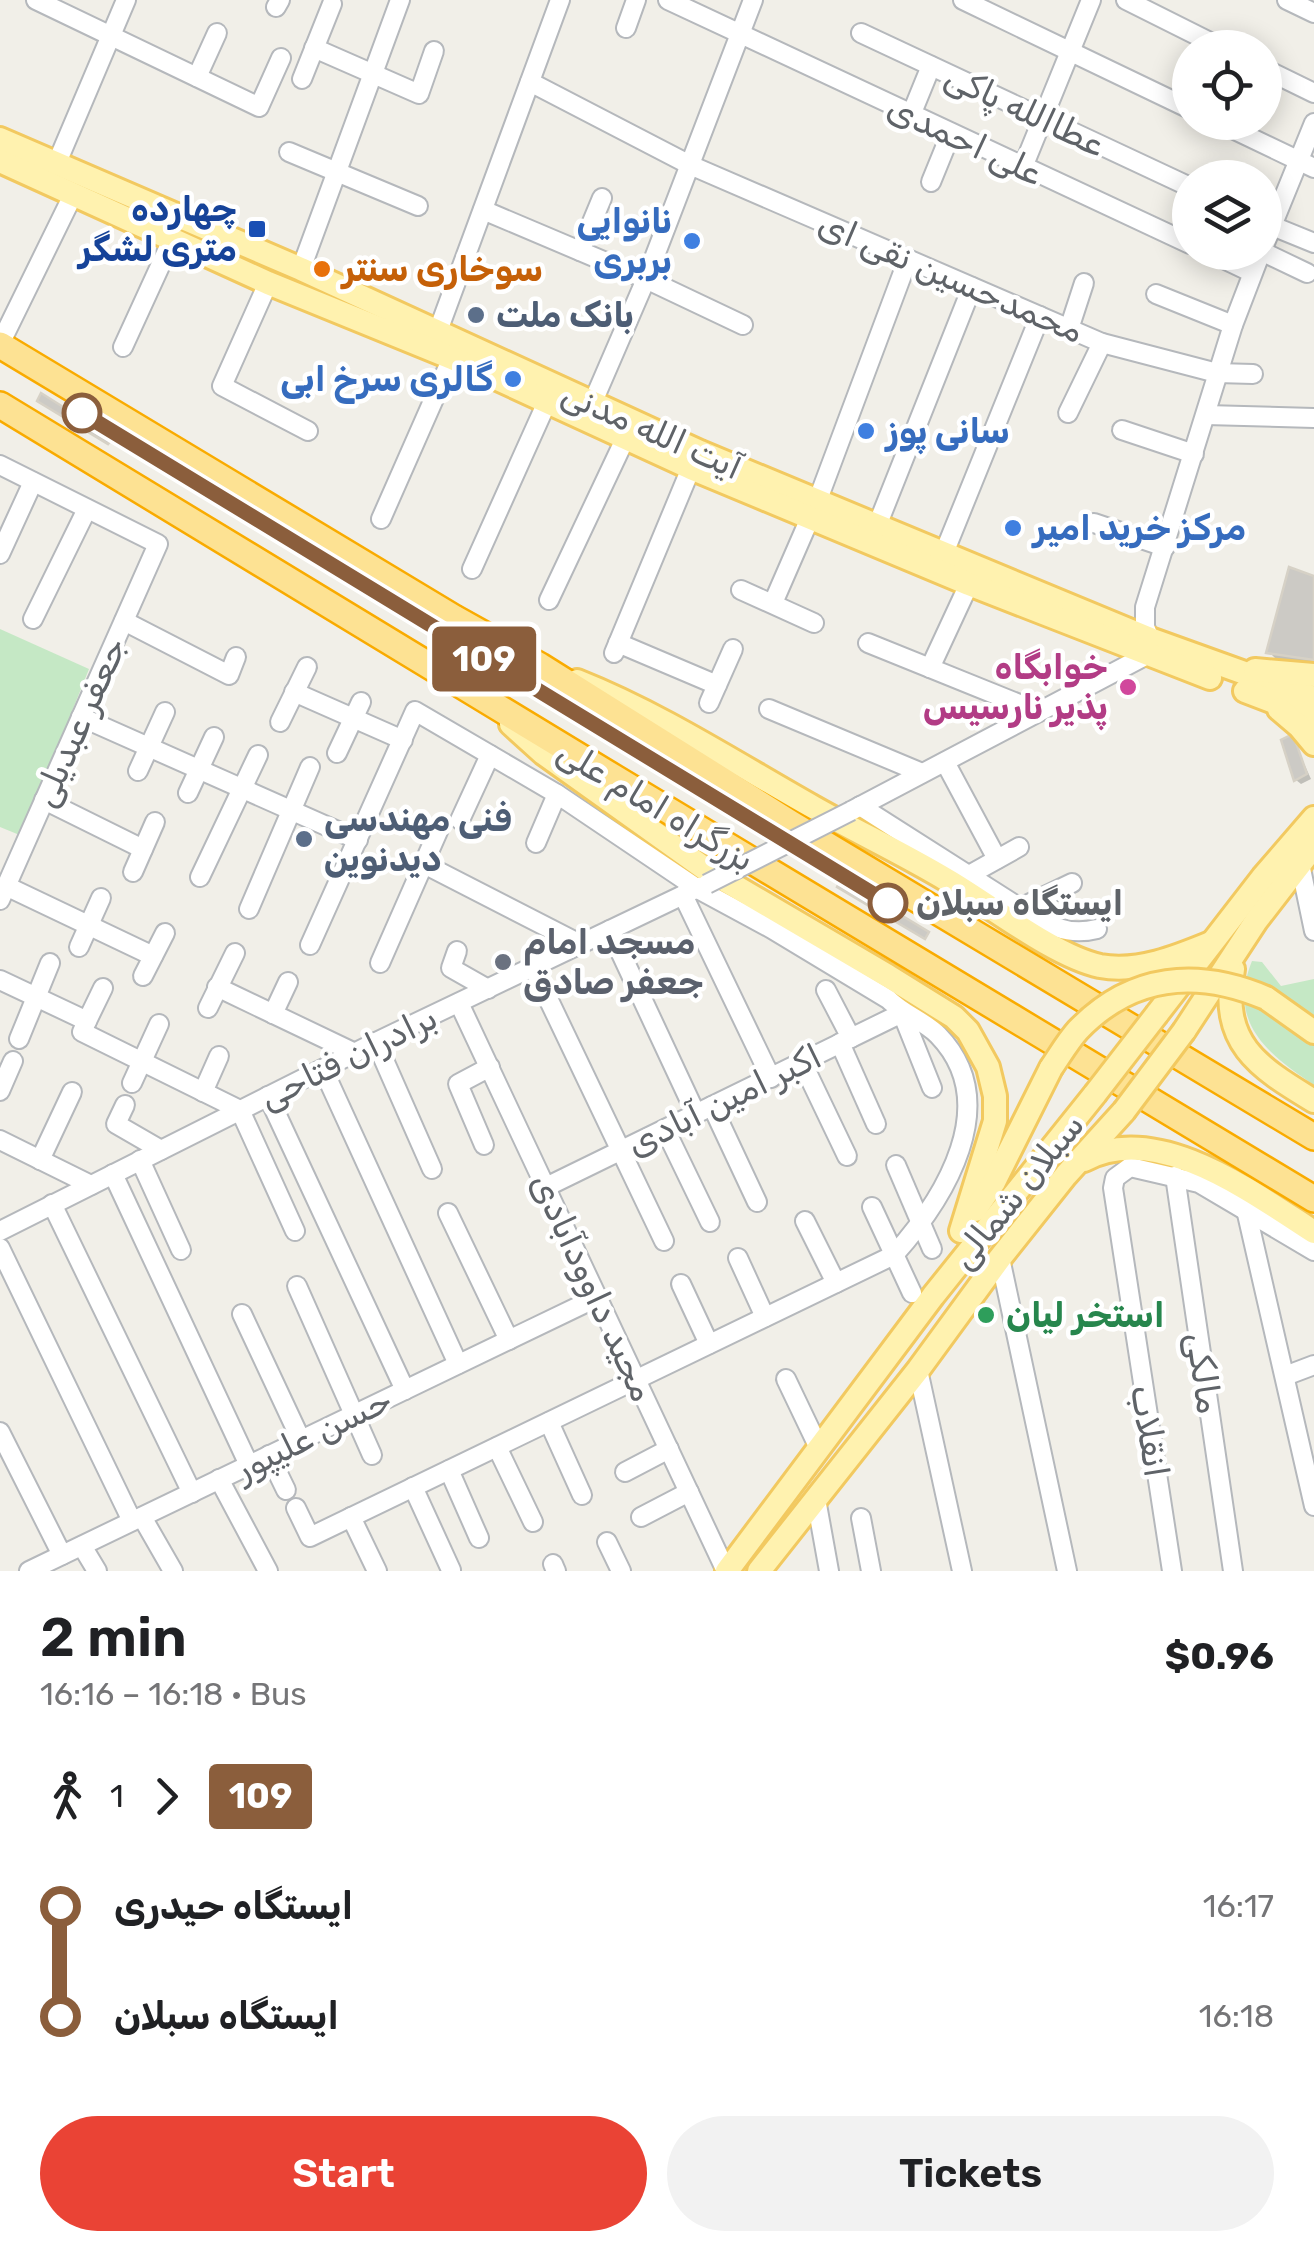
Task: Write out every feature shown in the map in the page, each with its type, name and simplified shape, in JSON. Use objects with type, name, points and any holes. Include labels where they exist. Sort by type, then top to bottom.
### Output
[{"type":"highway","name":"بزرگراه امام علی","points":[[2,339],[790,823],[1314,1137]]},
{"type":"highway","name":"بزرگراه امام علی","points":[[0,405],[490,705],[1314,1199]]},
{"type":"main road","name":"آیت الله مدنی","points":[[0,139],[56,166],[78,186],[172,240],[452,358],[690,468],[814,510],[877,526],[1314,717]]},
{"type":"main road","name":"آیت الله مدنی","points":[[0,161],[301,269],[438,330],[969,584],[1147,647],[1314,698]]},
{"type":"main road","points":[[540,666],[632,703],[944,878],[1076,959],[1104,966],[1131,966],[1155,963],[1211,943]]},
{"type":"main road","points":[[1237,673],[1256,670],[1314,675]]},
{"type":"main road","points":[[1260,696],[1299,726],[1314,744]]},
{"type":"main road","points":[[490,705],[543,753],[704,868],[954,1016],[968,1031],[988,1066],[994,1122],[961,1231]]},
{"type":"main road","name":"سبلان شمالی","points":[[726,1571],[819,1448],[922,1295],[1095,1094],[1292,840],[1314,818]]},
{"type":"main road","name":"سبلان شمالی","points":[[759,1571],[918,1370],[1000,1258],[1066,1175],[1124,1111],[1184,1031],[1256,921],[1307,855]]},
{"type":"main road","points":[[1238,952],[1228,996],[1238,1038],[1248,1055],[1263,1068],[1314,1101]]},
{"type":"main road","points":[[922,1295],[994,1182],[1051,1068],[1076,1032],[1098,1013],[1141,990],[1174,980],[1222,982],[1266,998],[1314,1032]]},
{"type":"main road","points":[[1066,1175],[1085,1158],[1124,1147],[1176,1158],[1228,1178],[1314,1232]]},
{"type":"street","points":[[36,0],[260,107],[281,58]]},
{"type":"street","points":[[56,166],[126,0]]},
{"type":"street","points":[[301,269],[400,0]]},
{"type":"street","points":[[438,330],[560,0]]},
{"type":"street","points":[[626,28],[636,0]]},
{"type":"street","name":"علی احمدی","points":[[668,0],[1172,236]]},
{"type":"street","points":[[592,404],[646,279],[754,0]]},
{"type":"street","points":[[963,0],[1172,100]]},
{"type":"street","points":[[1023,167],[1091,0]]},
{"type":"street","points":[[1126,0],[1186,30]]},
{"type":"street","points":[[302,79],[332,4]]},
{"type":"street","name":"عطاالله پاکی","points":[[861,33],[1172,179]]},
{"type":"street","points":[[197,77],[217,34]]},
{"type":"street","points":[[314,48],[419,94],[434,50]]},
{"type":"street","points":[[911,115],[931,66]]},
{"type":"street","points":[[1282,77],[1314,93]]},
{"type":"street","name":"محمدحسین نقی ای","points":[[530,82],[690,165],[1069,329],[1102,342],[1217,373],[1252,374]]},
{"type":"street","points":[[1282,206],[1306,164],[1314,123]]},
{"type":"street","points":[[930,182],[950,133]]},
{"type":"street","points":[[1256,140],[1306,164]]},
{"type":"street","points":[[289,152],[418,206]]},
{"type":"street","points":[[2,339],[78,186]]},
{"type":"street","points":[[580,251],[602,198]]},
{"type":"street","points":[[483,210],[743,325]]},
{"type":"street","points":[[1282,235],[1314,243]]},
{"type":"street","points":[[123,347],[172,240]]},
{"type":"street","points":[[773,603],[814,510],[908,259]]},
{"type":"street","points":[[1282,262],[1306,273]]},
{"type":"street","points":[[1097,930],[1064,932],[1048,926],[861,806],[1039,712],[1147,647],[1145,607],[1232,324],[1252,272],[1248,270]]},
{"type":"street","points":[[268,282],[222,386],[308,432]]},
{"type":"street","points":[[1069,329],[1084,283]]},
{"type":"street","points":[[877,526],[972,287]]},
{"type":"street","points":[[1156,294],[1232,324]]},
{"type":"street","points":[[944,553],[1040,316]]},
{"type":"street","points":[[1068,412],[1102,342]]},
{"type":"street","points":[[381,519],[452,358]]},
{"type":"street","points":[[472,569],[547,402]]},
{"type":"street","points":[[1206,415],[1314,418]]},
{"type":"street","points":[[1122,430],[1194,454]]},
{"type":"street","points":[[549,600],[625,438]]},
{"type":"street","points":[[0,466],[86,509],[33,618]]},
{"type":"street","points":[[690,468],[616,648],[717,685]]},
{"type":"street","points":[[0,554],[33,482]]},
{"type":"street","name":"جعفر عبدیلی","points":[[3,893],[158,544],[86,509]]},
{"type":"street","points":[[1094,522],[1165,547]]},
{"type":"street","points":[[930,668],[969,584]]},
{"type":"street","points":[[741,590],[814,623]]},
{"type":"street","points":[[124,621],[229,676],[236,657]]},
{"type":"street","points":[[868,643],[1039,712]]},
{"type":"street","points":[[708,703],[734,649]]},
{"type":"street","points":[[280,722],[307,667]]},
{"type":"street","points":[[294,692],[357,710],[403,740]]},
{"type":"street","points":[[769,709],[922,774]]},
{"type":"street","points":[[337,752],[357,710]]},
{"type":"street","points":[[296,1508],[310,1536],[894,1255],[921,1225],[959,1152],[967,1126],[966,1076],[937,1034],[902,1013],[888,999],[772,929],[696,889],[557,794],[416,711],[310,944]]},
{"type":"street","points":[[138,771],[165,712]]},
{"type":"street","points":[[81,717],[358,840]]},
{"type":"street","points":[[188,793],[214,736]]},
{"type":"street","points":[[460,820],[490,754]]},
{"type":"street","points":[[200,877],[258,755]]},
{"type":"street","points":[[945,762],[996,858]]},
{"type":"street","points":[[249,909],[310,768]]},
{"type":"street","points":[[536,842],[557,794]]},
{"type":"street","points":[[44,800],[143,849]]},
{"type":"street","name":"برادران فتاحی","points":[[0,1230],[861,806]]},
{"type":"street","points":[[133,872],[155,822]]},
{"type":"street","points":[[380,964],[439,829]]},
{"type":"street","points":[[968,875],[1019,846]]},
{"type":"street","points":[[1307,855],[1314,930]]},
{"type":"street","points":[[424,864],[580,944]]},
{"type":"street","points":[[1020,908],[1072,883]]},
{"type":"street","points":[[696,889],[771,1078]]},
{"type":"street","points":[[3,893],[88,925],[153,956]]},
{"type":"street","points":[[79,947],[101,898]]},
{"type":"street","points":[[610,930],[757,1202]]},
{"type":"street","points":[[143,976],[165,933]]},
{"type":"street","points":[[457,950],[451,968],[488,989]]},
{"type":"street","points":[[208,1008],[234,953]]},
{"type":"street","points":[[19,1039],[50,963]]},
{"type":"street","points":[[532,968],[664,1241]]},
{"type":"street","points":[[0,980],[86,1020]]},
{"type":"street","points":[[273,1014],[288,982]]},
{"type":"street","points":[[103,988],[82,1032],[240,1110],[295,1231]]},
{"type":"street","points":[[217,988],[355,1053]]},
{"type":"street","points":[[826,990],[876,1124]]},
{"type":"street","name":"مجید داوودآبادی","points":[[460,1003],[726,1571]]},
{"type":"street","points":[[902,1013],[932,1088]]},
{"type":"street","name":"اکبر امین آبادی","points":[[546,1187],[902,1013]]},
{"type":"street","points":[[132,1084],[159,1024]]},
{"type":"street","points":[[376,1042],[432,1168]]},
{"type":"street","points":[[203,1092],[219,1056]]},
{"type":"street","points":[[0,1091],[13,1061]]},
{"type":"street","points":[[802,1062],[847,1156]]},
{"type":"street","points":[[484,1145],[458,1084],[490,1067]]},
{"type":"street","points":[[323,1069],[458,1364]]},
{"type":"street","points":[[40,1160],[72,1092]]},
{"type":"street","points":[[268,1096],[405,1390]]},
{"type":"street","points":[[126,1104],[116,1124],[162,1150]]},
{"type":"street","points":[[665,1129],[710,1222]]},
{"type":"street","points":[[0,1140],[90,1185]]},
{"type":"street","points":[[140,1160],[181,1250]]},
{"type":"street","points":[[896,1165],[932,1249]]},
{"type":"street","name":"انقلاب","points":[[1172,1571],[1114,1188],[1118,1173],[1130,1167],[1175,1176]]},
{"type":"street","points":[[113,1174],[249,1465]]},
{"type":"street","points":[[1175,1176],[1198,1183],[1314,1251]]},
{"type":"street","name":"مالکی","points":[[1175,1176],[1232,1571]]},
{"type":"street","points":[[52,1204],[192,1493]]},
{"type":"street","points":[[872,1208],[894,1255],[922,1295]]},
{"type":"street","points":[[448,1212],[508,1340]]},
{"type":"street","points":[[1247,1214],[1314,1506]]},
{"type":"street","points":[[806,1221],[836,1283]]},
{"type":"street","points":[[0,1248],[137,1519],[172,1571]]},
{"type":"street","points":[[738,1258],[765,1317]]},
{"type":"street","points":[[1000,1258],[1067,1571]]},
{"type":"street","points":[[682,1284],[709,1344]]},
{"type":"street","points":[[296,1286],[372,1456]]},
{"type":"street","name":"حسن علیپور","points":[[29,1571],[598,1297]]},
{"type":"street","points":[[242,1314],[301,1440]]},
{"type":"street","points":[[1284,1376],[1314,1365]]},
{"type":"street","points":[[918,1370],[962,1571]]},
{"type":"street","points":[[786,1378],[819,1448]]},
{"type":"street","points":[[549,1422],[582,1495]]},
{"type":"street","points":[[0,1432],[62,1555]]},
{"type":"street","points":[[497,1446],[533,1522]]},
{"type":"street","points":[[625,1472],[669,1450]]},
{"type":"street","points":[[269,1456],[286,1490]]},
{"type":"street","points":[[448,1470],[479,1538]]},
{"type":"street","points":[[219,1480],[268,1571]]},
{"type":"street","points":[[414,1487],[451,1570]]},
{"type":"street","points":[[640,1517],[688,1492]]},
{"type":"street","points":[[816,1498],[829,1571]]},
{"type":"street","points":[[351,1517],[378,1571]]},
{"type":"street","points":[[861,1518],[871,1571]]},
{"type":"street","points":[[607,1542],[622,1571]]},
{"type":"street","points":[[82,1546],[97,1571]]},
{"type":"green space","points":[[0,629],[89,669],[22,836],[0,827]]},
{"type":"green space","points":[[1252,961],[1262,962],[1281,986],[1314,979],[1314,1085],[1281,1061],[1256,1035],[1245,1002]]},
{"type":"building","points":[[41,393],[113,438],[108,444],[37,401]]},
{"type":"building","points":[[1289,567],[1314,576],[1314,660],[1266,653]]},
{"type":"building","points":[[1293,734],[1307,774],[1294,781],[1281,740]]},
{"type":"building","points":[[841,879],[929,932],[925,939],[837,887]]},
{"type":"bus line","name":"109","points":[[82,413],[888,903]]},
{"type":"place","name":"چهارده متری لشگر","points":[[257,229]]},
{"type":"place","name":"نانوایی بربری","points":[[692,241]]},
{"type":"place","name":"سوخاری سنتر","points":[[322,269]]},
{"type":"place","name":"بانک ملت","points":[[476,315]]},
{"type":"place","name":"گالری سرخ ابی","points":[[513,379]]},
{"type":"place","name":"سانی پوز","points":[[866,431]]},
{"type":"place","name":"مرکز خرید امیر","points":[[1013,528]]},
{"type":"place","name":"خوابگاه پذیر نارسیس","points":[[1128,687]]},
{"type":"place","name":"فنی مهندسی دیدنوین","points":[[304,839]]},
{"type":"place","name":"ایستگاه سبلان","points":[[888,903]]},
{"type":"place","name":"مسجد امام جعفر صادق","points":[[503,962]]},
{"type":"place","name":"استخر لیان","points":[[986,1315]]}]
